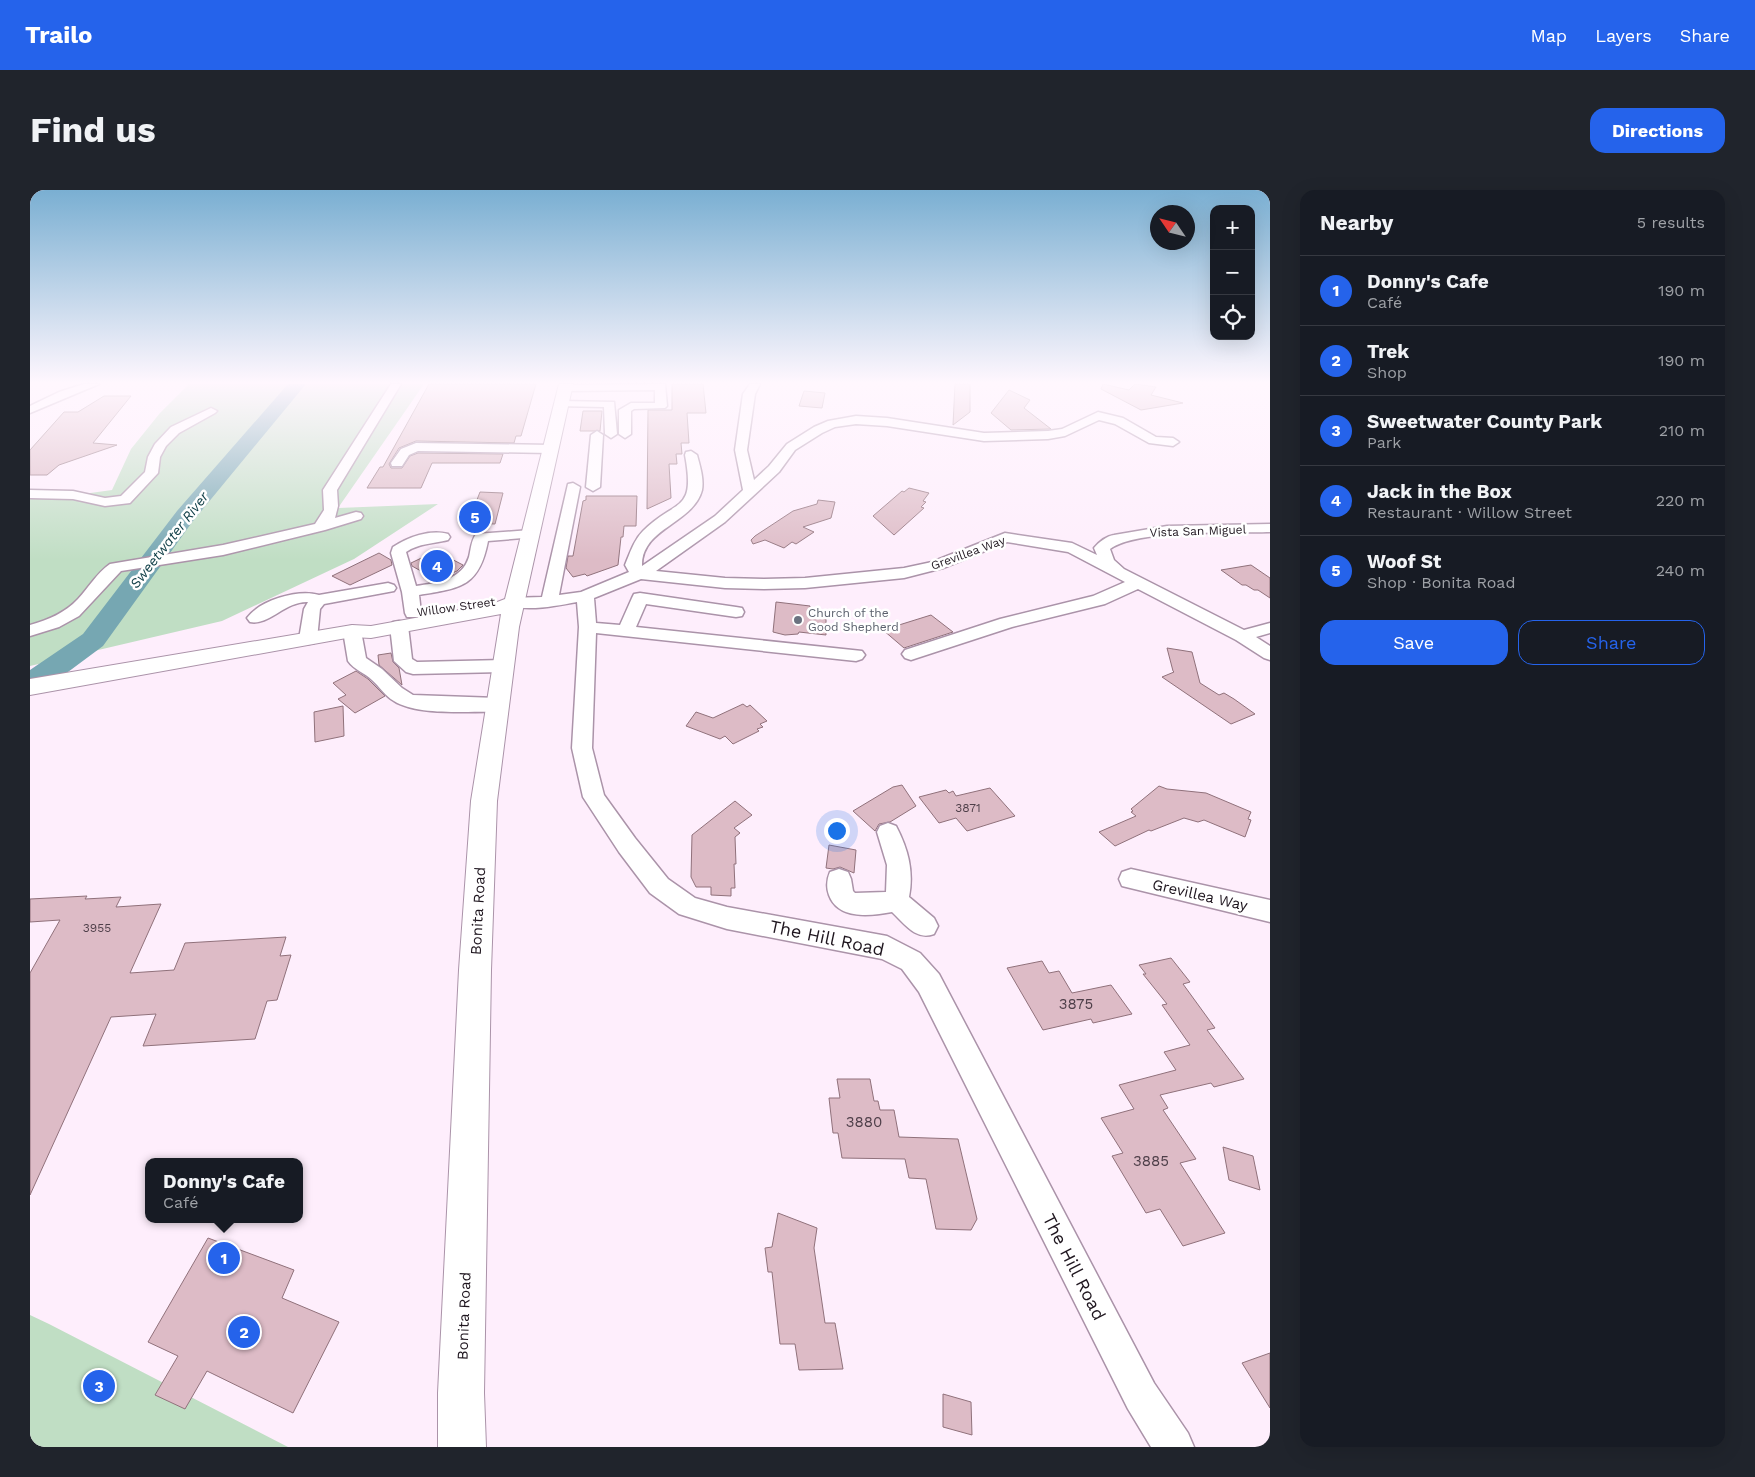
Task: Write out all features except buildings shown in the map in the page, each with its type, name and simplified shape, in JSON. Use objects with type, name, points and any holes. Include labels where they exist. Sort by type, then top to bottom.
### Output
[{"type":"main road","name":"Bonita Road","points":[[462,1447],[461,1393],[475,970],[484,801],[508,627],[552,443]]},
{"type":"main road","name":"Willow Street","points":[[30,688],[352,631],[370,632],[406,620],[497,610],[515,602]]},
{"type":"street","points":[[30,494],[73,495],[105,502],[125,500],[151,473],[154,457],[162,443]]},
{"type":"street","points":[[320,527],[329,518],[332,509],[330,490],[359,443]]},
{"type":"street","points":[[397,463],[405,452],[416,447],[552,443]]},
{"type":"street","points":[[593,487],[596,443]]},
{"type":"street","points":[[742,443],[741,450],[750,490]]},
{"type":"street","points":[[515,602],[549,602],[585,596],[639,574],[720,519],[774,469],[791,447],[798,443]]},
{"type":"street","points":[[639,574],[633,565],[641,544],[648,535],[685,506],[694,492],[694,472],[691,455]]},
{"type":"street","points":[[549,602],[573,487]]},
{"type":"street","points":[[30,631],[64,620],[84,603],[108,572],[116,567],[125,564],[223,550],[320,527],[356,516]]},
{"type":"street","name":"Vista San Miguel","points":[[1120,573],[1107,562],[1102,548],[1114,539],[1167,530],[1270,528]]},
{"type":"street","points":[[410,592],[444,585],[468,574],[476,560],[481,537],[530,534]]},
{"type":"street","points":[[443,537],[423,539],[404,545],[398,550],[410,592],[402,660],[413,668],[429,669],[503,666]]},
{"type":"street","name":"Grevillea Way","points":[[639,574],[725,583],[764,584],[805,583],[904,573],[937,565],[1005,537],[1072,548],[1242,636],[1270,654]]},
{"type":"street","points":[[402,563],[444,585]]},
{"type":"street","points":[[911,654],[1006,623],[1099,600],[1139,582]]},
{"type":"street","points":[[256,618],[294,597],[309,596],[318,600],[388,588]]},
{"type":"street","name":"The Hill Road","points":[[585,596],[588,627],[582,748],[594,798],[659,886],[688,906],[727,918],[887,948],[911,961],[929,983],[1140,1396],[1174,1447]]},
{"type":"street","points":[[626,630],[640,598],[736,612]]},
{"type":"street","points":[[308,639],[312,608],[318,600]]},
{"type":"street","points":[[588,627],[856,655]]},
{"type":"street","points":[[1242,636],[1270,628]]},
{"type":"street","points":[[352,631],[357,661],[382,678],[392,693],[413,703],[497,705]]},
{"type":"street","points":[[382,678],[408,665]]},
{"type":"street","points":[[888,832],[898,853],[900,868],[900,886],[896,900]]},
{"type":"street","points":[[839,879],[841,894],[844,899],[855,903],[881,905],[896,900]]},
{"type":"street","name":"Grevillea Way","points":[[1131,879],[1270,911]]},
{"type":"street","points":[[896,900],[925,926]]},
{"type":"green space","points":[[136,443],[383,443],[338,508],[438,504],[354,559],[222,621],[30,666],[30,494],[76,495],[112,490],[131,449]]},
{"type":"green space","points":[[30,1315],[49,1324],[288,1447],[30,1447]]},
{"type":"water","points":[[186,521],[189,521],[102,642],[98,642]]},
{"type":"waterway","name":"Sweetwater River","points":[[30,685],[93,640],[185,516],[247,443]]},
{"type":"place","name":"Woof St","points":[[475,517]]},
{"type":"place","name":"Jack in the Box","points":[[437,566]]},
{"type":"place","name":"Church of the Good Shepherd","points":[[798,620]]},
{"type":"place","name":"Donny's Cafe","points":[[224,1258]]},
{"type":"place","name":"Trek","points":[[244,1332]]},
{"type":"place","name":"Sweetwater County Park","points":[[99,1386]]}]
